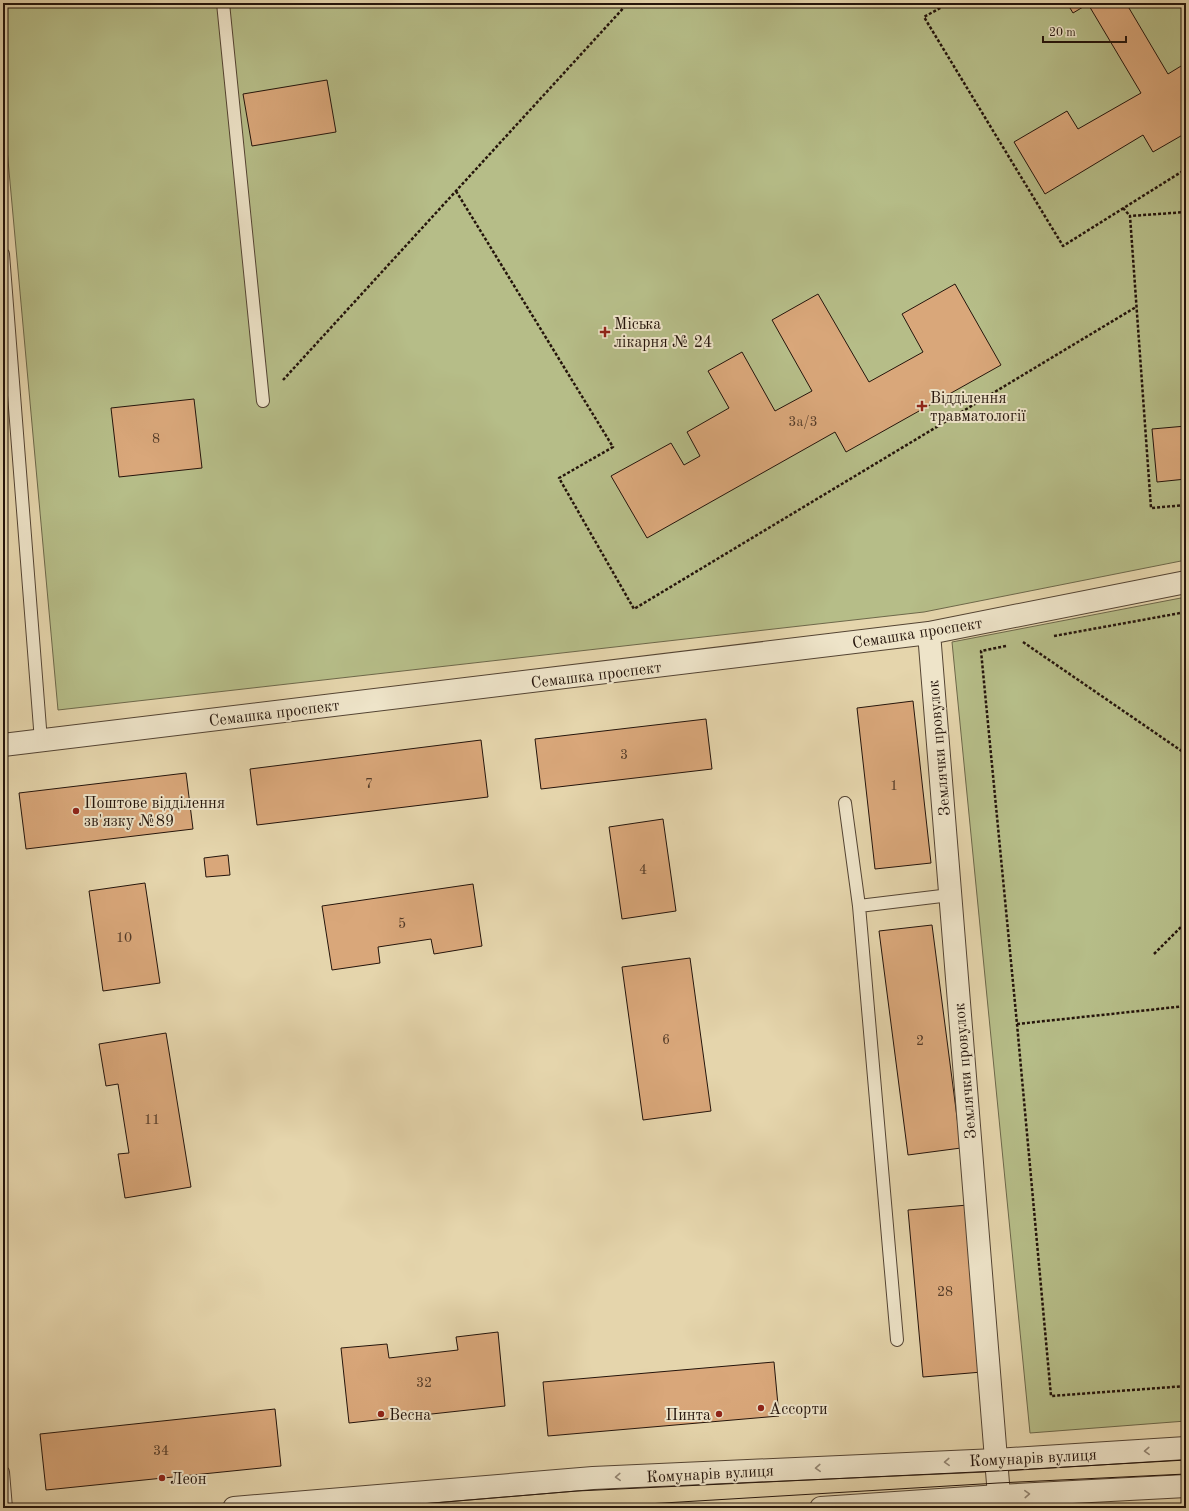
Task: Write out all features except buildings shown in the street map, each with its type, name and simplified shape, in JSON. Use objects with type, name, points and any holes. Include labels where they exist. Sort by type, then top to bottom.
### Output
[{"type":"street","name":"Семашка проспект","points":[[3,745],[929,633],[1186,582]]},
{"type":"street","name":"Землячки провулок","points":[[929,633],[999,1502]]},
{"type":"street","name":"Комунарів вулиця","points":[[234,1508],[593,1478],[996,1460],[1186,1448]]},
{"type":"street","points":[[821,1508],[999,1502],[1186,1486]]},
{"type":"lane","points":[[223,3],[264,401]]},
{"type":"lane","points":[[3,254],[41,741]]},
{"type":"lane","points":[[845,803],[859,906],[897,1340]]},
{"type":"lane","points":[[859,906],[950,895]]},
{"type":"lane","points":[[3,1472],[6,1508]]},
{"type":"path","points":[[264,401],[628,3]]},
{"type":"path","points":[[949,3],[924,17],[1063,246],[1186,169]]},
{"type":"path","points":[[456,191],[614,447],[559,478],[634,609],[1136,307]]},
{"type":"path","points":[[1123,208],[1130,216],[1151,508],[1186,505]]},
{"type":"path","points":[[1130,216],[1186,212]]},
{"type":"path","points":[[1046,638],[1186,612]]},
{"type":"path","points":[[1016,644],[1031,641]]},
{"type":"path","points":[[1023,642],[1186,754]]},
{"type":"path","points":[[1009,645],[981,651],[1051,1396],[1186,1386]]},
{"type":"path","points":[[1154,954],[1186,922]]},
{"type":"path","points":[[1017,1024],[1186,1006]]},
{"type":"green space","name":"Міська лікарня № 24","points":[[3,3],[1186,3],[1186,560],[924,612],[58,710],[3,105]]},
{"type":"green space","points":[[1186,597],[1186,1421],[1030,1433],[952,642]]},
{"type":"tram line","points":[[374,1508],[577,1491],[997,1471],[1186,1460]]},
{"type":"tram line","points":[[580,1508],[998,1483],[1186,1474]]},
{"type":"place","name":"Міська лікарня № 24","points":[[605,332]]},
{"type":"place","name":"Відділення травматології","points":[[922,406]]},
{"type":"place","name":"Поштове відділення зв'язку №89","points":[[76,811]]},
{"type":"place","name":"Ассорти","points":[[761,1408]]},
{"type":"place","name":"Весна","points":[[381,1414]]},
{"type":"place","name":"Пинта","points":[[719,1414]]},
{"type":"place","name":"Леон","points":[[162,1478]]}]
